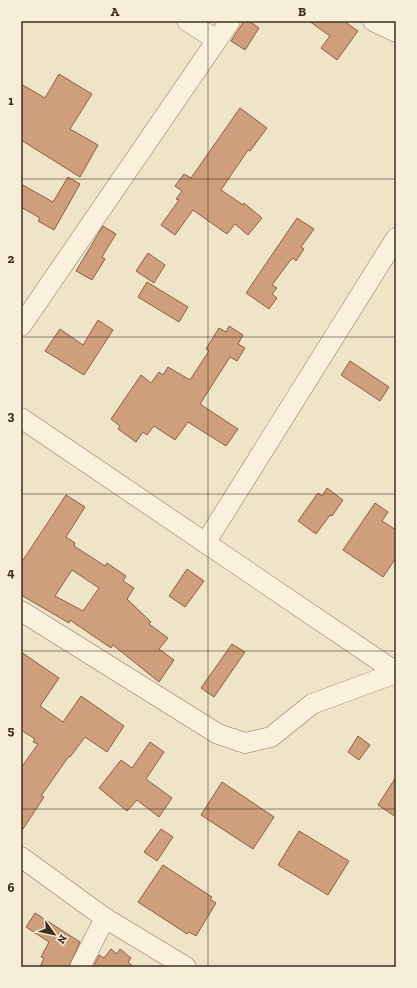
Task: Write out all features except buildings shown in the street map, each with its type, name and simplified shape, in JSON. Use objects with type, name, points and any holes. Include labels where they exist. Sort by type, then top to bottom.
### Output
[{"type":"street","points":[[187,21],[217,40]]},
{"type":"street","points":[[21,326],[230,21]]},
{"type":"street","points":[[373,21],[396,32]]},
{"type":"street","points":[[206,542],[396,238]]},
{"type":"street","points":[[21,418],[206,542],[396,673]]},
{"type":"street","points":[[21,611],[218,734],[245,743],[271,737],[312,704],[396,673]]},
{"type":"street","points":[[21,857],[105,918],[186,967]]},
{"type":"street","points":[[80,967],[105,918]]}]
